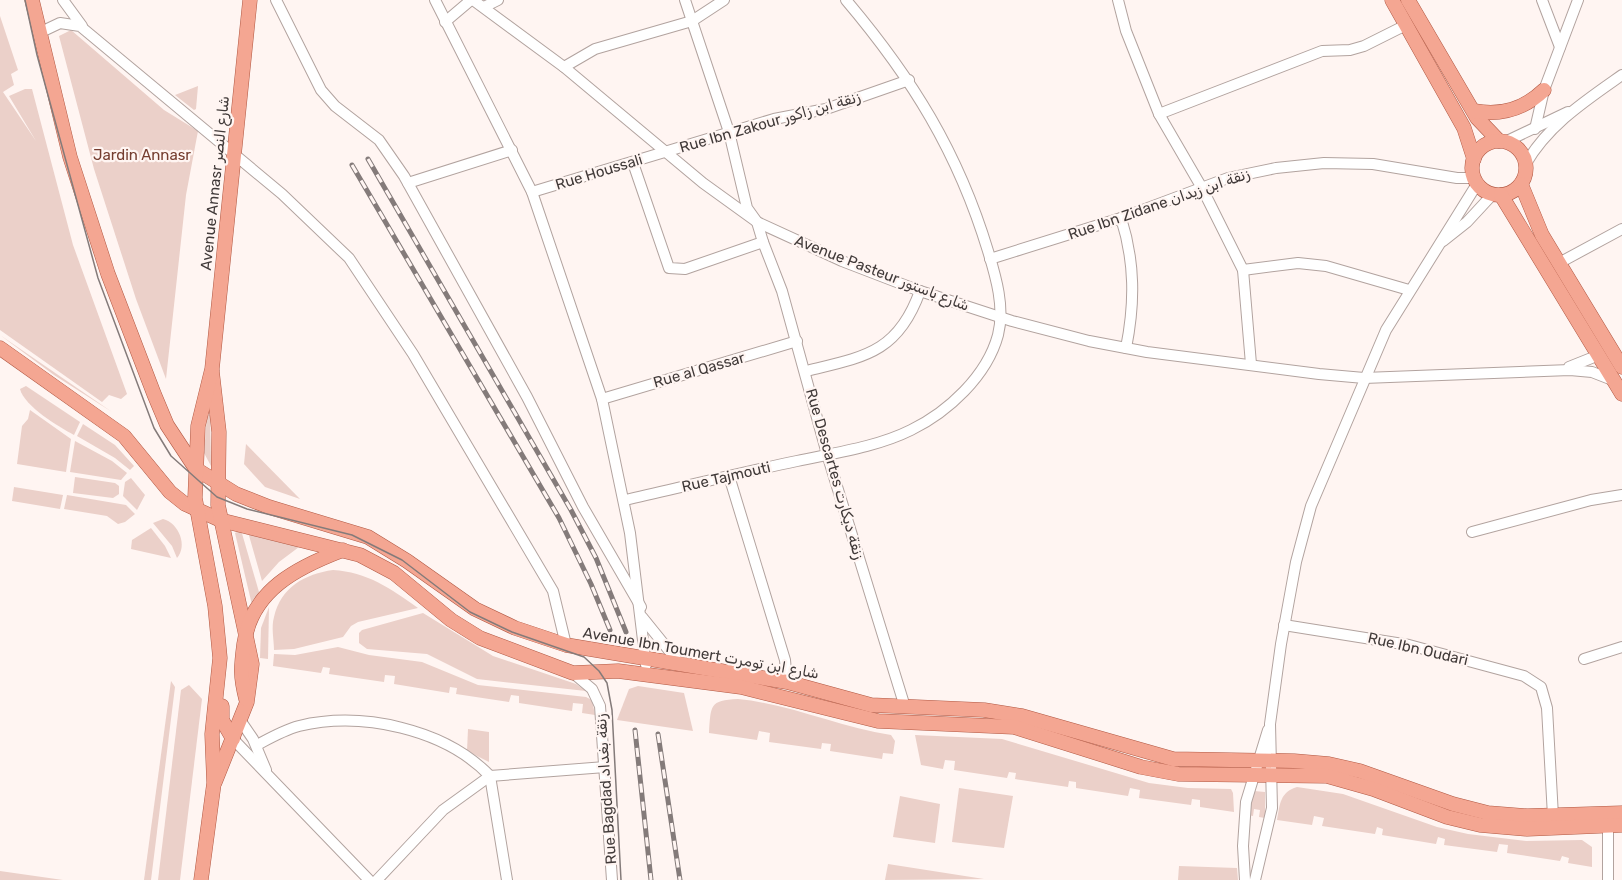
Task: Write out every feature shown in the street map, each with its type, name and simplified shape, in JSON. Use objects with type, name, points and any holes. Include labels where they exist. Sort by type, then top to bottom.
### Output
[{"type":"main road","points":[[32,0],[67,146],[105,265],[167,424],[196,468]]},
{"type":"main road","name":"Avenue Annasr شارع النصر","points":[[214,783],[212,734],[220,658],[214,606],[196,510],[196,468],[200,411],[212,369],[250,0]]},
{"type":"main road","points":[[1392,0],[1464,128],[1474,159],[1475,181],[1497,195],[1622,394]]},
{"type":"main road","points":[[1408,0],[1485,129],[1521,153],[1525,165],[1521,184],[1539,228],[1622,367]]},
{"type":"main road","points":[[1474,111],[1493,113],[1512,110],[1524,106],[1544,90]]},
{"type":"main road","points":[[1474,159],[1486,145],[1502,142]]},
{"type":"main road","points":[[1497,195],[1512,192],[1521,184]]},
{"type":"main road","name":"Avenue Ibn Toumert شارع ابن تومرت","points":[[0,348],[124,436],[170,492],[196,510],[220,520],[343,550],[394,573],[451,620],[480,638],[573,673],[604,670],[646,674],[760,691],[878,721],[1014,727],[1126,763],[1170,773],[1196,776],[1252,775],[1273,767],[1316,762],[1347,768],[1453,804],[1488,813],[1608,820]]},
{"type":"main road","name":"Avenue Annasr شارع النصر","points":[[212,369],[219,432],[217,483],[220,520],[252,664],[247,702],[214,783]]},
{"type":"main road","name":"Avenue Ibn Toumert شارع ابن تومرت","points":[[196,468],[217,483],[268,507],[368,537],[400,556],[475,609],[515,628],[566,645],[787,682],[861,703],[984,710],[1022,716],[1173,759],[1258,760],[1273,767],[1337,778],[1447,817],[1480,825],[1527,829],[1608,820],[1622,813]]},
{"type":"main road","points":[[245,632],[255,610],[282,580],[304,565],[343,550]]},
{"type":"main road","points":[[214,606],[223,630],[226,655],[222,720],[233,739]]},
{"type":"main road","points":[[201,880],[214,783]]},
{"type":"street","points":[[63,0],[84,28],[235,157],[282,194],[350,258],[413,354],[553,591],[566,645]]},
{"type":"street","points":[[276,0],[321,90],[335,106],[379,140],[408,183],[527,397],[583,507],[641,612],[680,664]]},
{"type":"street","points":[[435,0],[532,192],[602,399],[625,501],[641,612],[646,674]]},
{"type":"street","points":[[445,22],[472,0]]},
{"type":"street","name":"Avenue Pasteur شارع باستور","points":[[472,0],[564,67],[757,222],[842,261],[920,291],[1000,318],[1067,336],[1126,348],[1364,378],[1563,370]]},
{"type":"street","points":[[484,7],[498,0]]},
{"type":"street","name":"Rue Descartes زنقة ديكارت","points":[[685,0],[729,132],[747,208],[757,222],[797,341],[828,454],[904,707]]},
{"type":"street","points":[[564,67],[595,49],[692,21],[724,0]]},
{"type":"street","name":"Rue Tajmouti","points":[[625,501],[897,436],[927,422],[945,409],[974,380],[991,353],[998,336],[1000,318],[997,285],[957,168],[936,123],[909,80],[846,0]]},
{"type":"street","points":[[1118,0],[1126,31],[1159,114],[1202,188],[1243,270],[1251,364]]},
{"type":"street","points":[[1542,0],[1560,47]]},
{"type":"street","points":[[1534,129],[1544,90],[1578,0]]},
{"type":"street","points":[[39,33],[66,22],[84,28]]},
{"type":"street","points":[[1159,114],[1322,51],[1350,50],[1364,46],[1406,25]]},
{"type":"street","points":[[1502,142],[1568,112],[1622,75]]},
{"type":"street","name":"Rue Ibn Zakour زنقة ابن زاكور","points":[[666,151],[789,115],[826,110],[909,80]]},
{"type":"street","points":[[1525,165],[1568,112]]},
{"type":"street","points":[[408,183],[512,150]]},
{"type":"street","name":"Rue Houssali","points":[[532,192],[633,163],[666,151]]},
{"type":"street","points":[[633,163],[666,264],[674,270],[685,269],[763,242]]},
{"type":"street","name":"Rue Ibn Zidane زنقة ابن زيدان","points":[[990,259],[1121,218],[1202,188],[1251,173],[1324,163],[1381,165],[1475,181]]},
{"type":"street","points":[[1245,880],[1246,802],[1252,775],[1270,724],[1284,625],[1296,562],[1311,506],[1364,378],[1408,290],[1442,242],[1455,214],[1475,181]]},
{"type":"street","points":[[1442,242],[1497,195]]},
{"type":"street","points":[[1121,218],[1133,271],[1130,327],[1126,348]]},
{"type":"street","points":[[1559,263],[1622,229]]},
{"type":"street","points":[[1243,270],[1298,263],[1326,266],[1408,290]]},
{"type":"street","points":[[806,371],[861,356],[891,341],[907,322],[920,291]]},
{"type":"street","name":"Rue al Qassar","points":[[602,399],[797,341]]},
{"type":"street","points":[[1563,370],[1599,355]]},
{"type":"street","points":[[1563,370],[1592,372],[1614,381]]},
{"type":"street","points":[[729,476],[785,660],[787,682]]},
{"type":"street","points":[[1472,532],[1591,500],[1622,495]]},
{"type":"street","name":"Rue Ibn Oudari","points":[[1284,625],[1385,640],[1530,678],[1544,692],[1553,816]]},
{"type":"street","points":[[1584,659],[1622,647]]},
{"type":"street","name":"Rue Bagdad زنقة بغداد","points":[[573,673],[589,685],[598,701],[605,767],[612,880]]},
{"type":"street","points":[[240,720],[256,745],[266,770]]},
{"type":"street","points":[[256,745],[286,730],[317,723],[372,723],[398,728],[437,741],[471,759],[490,776],[507,880]]},
{"type":"street","points":[[1255,880],[1271,819],[1273,767],[1270,724]]},
{"type":"street","points":[[233,739],[252,761],[266,770],[369,880]]},
{"type":"street","points":[[377,880],[424,827],[490,776],[605,767]]},
{"type":"street","points":[[1601,880],[1608,820]]},
{"type":"street","points":[[1608,820],[1608,880]]},
{"type":"green space","points":[[0,16],[18,70],[11,74],[14,85],[3,92],[36,141],[9,96],[25,89],[32,89],[73,245],[127,394],[121,399],[109,395],[102,402],[0,330]]},
{"type":"green space","name":"Jardin Annasr","points":[[71,30],[164,110],[198,131],[186,195],[166,379],[136,299],[94,169],[59,36]]},
{"type":"green space","points":[[198,86],[196,109],[194,110],[175,95]]},
{"type":"green space","points":[[0,335],[112,412],[54,375]]},
{"type":"green space","points":[[26,386],[80,422],[74,435],[43,415],[28,402],[20,389]]},
{"type":"green space","points":[[30,410],[71,439],[66,472],[17,464],[22,426],[28,419]]},
{"type":"green space","points":[[207,415],[210,415],[211,466],[204,453]]},
{"type":"green space","points":[[83,424],[115,445],[134,466],[130,470],[115,458],[77,436]]},
{"type":"green space","points":[[75,441],[112,461],[127,473],[121,480],[70,472]]},
{"type":"green space","points":[[246,444],[300,499],[265,487],[244,464]]},
{"type":"green space","points":[[75,477],[115,483],[119,486],[119,494],[113,498],[73,493]]},
{"type":"green space","points":[[131,478],[145,495],[137,510],[123,496],[125,482]]},
{"type":"green space","points":[[14,487],[63,495],[60,509],[12,501]]},
{"type":"green space","points":[[67,495],[126,505],[135,514],[125,522],[118,524],[107,516],[64,509]]},
{"type":"green space","points":[[163,519],[173,525],[182,541],[177,558],[172,546],[153,523]]},
{"type":"green space","points":[[151,528],[171,558],[131,549],[132,540]]},
{"type":"green space","points":[[241,530],[259,592],[252,605],[235,533]]},
{"type":"green space","points":[[248,532],[299,547],[279,562],[262,581]]},
{"type":"green space","points":[[333,570],[367,578],[388,588],[418,608],[358,622],[351,626],[343,637],[294,649],[274,650],[273,621],[282,598],[288,590],[304,579]]},
{"type":"green space","points":[[269,607],[268,659],[260,658],[261,628]]},
{"type":"green space","points":[[423,613],[493,656],[576,684],[586,691],[477,679],[427,654],[367,649],[359,643],[359,633],[362,630]]},
{"type":"green space","points":[[338,647],[369,655],[422,662],[478,685],[586,697],[592,700],[595,715],[582,713],[583,704],[573,703],[572,711],[519,703],[519,696],[511,695],[509,702],[456,694],[457,688],[450,687],[449,693],[394,684],[395,676],[385,675],[384,682],[329,674],[330,668],[323,667],[321,673],[273,666],[274,654],[295,655]]},
{"type":"green space","points":[[171,681],[175,687],[151,880],[144,880]]},
{"type":"green space","points":[[189,685],[202,699],[180,880],[158,880],[181,690]]},
{"type":"green space","points":[[638,686],[684,693],[693,731],[617,720],[629,689]]},
{"type":"green space","points":[[738,699],[777,706],[852,727],[891,735],[895,741],[893,754],[883,753],[882,759],[830,751],[831,744],[822,743],[821,749],[769,742],[770,733],[759,731],[757,740],[709,733],[713,706],[722,701]]},
{"type":"green space","points":[[468,729],[489,732],[489,762],[467,751]]},
{"type":"green space","points":[[915,735],[1002,739],[1149,783],[1188,788],[1231,789],[1234,812],[1200,807],[1200,800],[1192,799],[1191,805],[1139,798],[1140,790],[1130,788],[1128,796],[1076,788],[1076,782],[1069,781],[1068,787],[1015,779],[1016,773],[1009,772],[1007,778],[954,770],[955,761],[945,760],[943,769],[921,765]]},
{"type":"green space","points":[[1297,787],[1343,794],[1437,827],[1468,834],[1526,841],[1582,840],[1592,847],[1592,867],[1568,863],[1569,858],[1562,856],[1560,861],[1507,853],[1508,845],[1499,844],[1497,852],[1444,845],[1445,839],[1438,837],[1436,844],[1382,835],[1383,829],[1377,827],[1375,834],[1322,826],[1324,818],[1314,816],[1312,825],[1277,820],[1284,795]]},
{"type":"green space","points":[[959,788],[1013,796],[1004,848],[952,842]]},
{"type":"green space","points":[[1254,791],[1265,792],[1265,818],[1259,817],[1260,810],[1254,809],[1253,816],[1248,815]]},
{"type":"green space","points":[[900,796],[940,804],[935,843],[893,837]]},
{"type":"green space","points":[[888,864],[984,879],[885,880]]},
{"type":"green space","points":[[1179,866],[1237,868],[1238,880],[1178,880]]},
{"type":"green space","points":[[0,871],[63,880],[0,880]]},
{"type":"tram line","points":[[25,0],[37,55],[98,278],[154,428],[171,456],[217,497],[247,509],[352,535],[402,560],[470,612],[512,632],[584,657],[599,671],[607,683],[612,710],[621,880]]},
{"type":"railway","points":[[368,159],[571,510],[596,558],[626,632]]},
{"type":"railway","points":[[352,165],[559,518],[610,630]]},
{"type":"railway","points":[[635,730],[651,880]]},
{"type":"railway","points":[[658,734],[680,880]]}]
